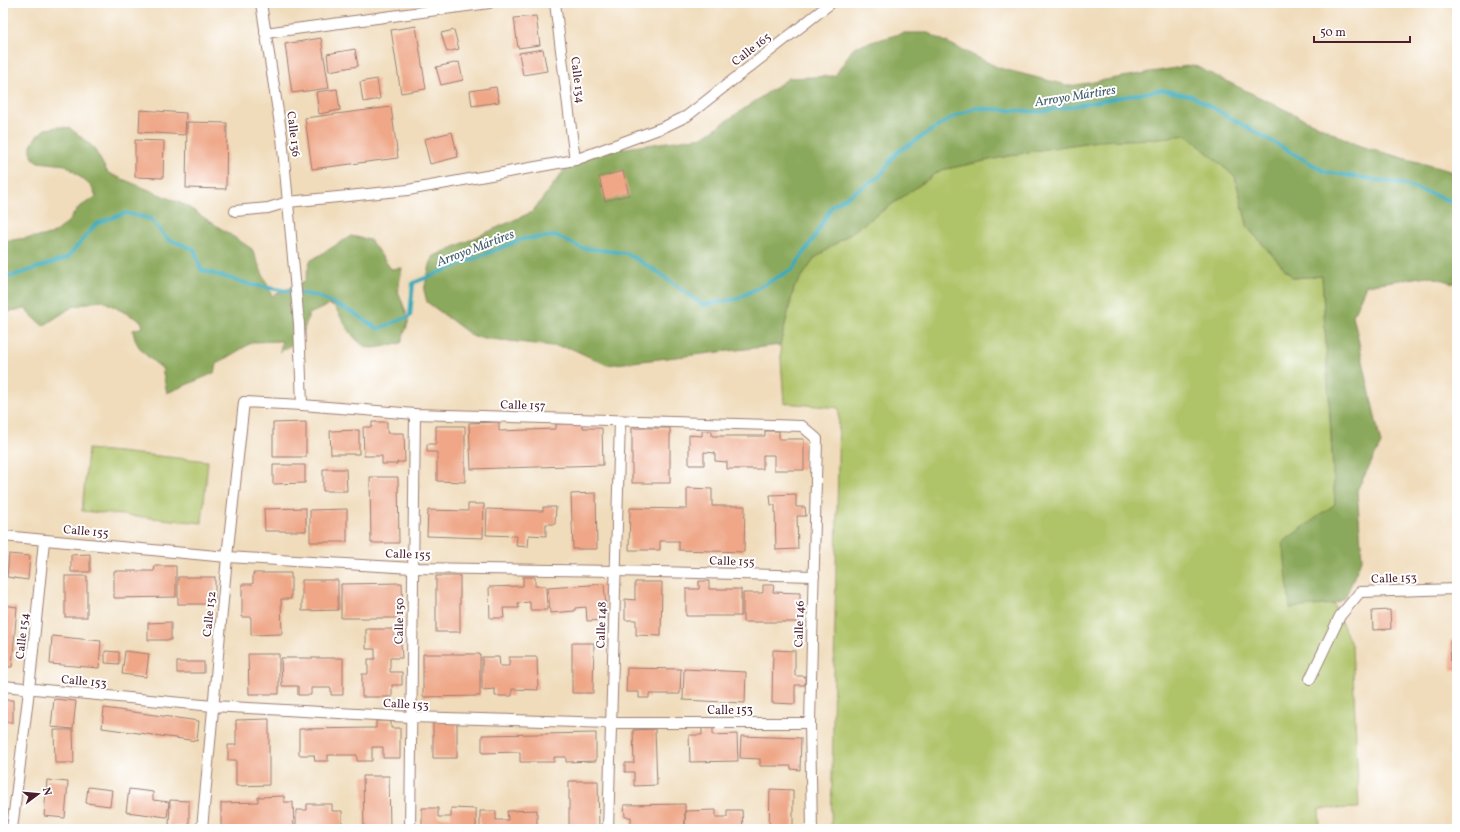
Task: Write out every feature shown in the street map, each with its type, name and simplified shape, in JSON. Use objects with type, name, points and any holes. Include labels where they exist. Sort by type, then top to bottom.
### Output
[{"type":"street","name":"Calle 136","points":[[261,3],[282,137],[299,324],[302,405]]},
{"type":"street","points":[[265,33],[489,3]]},
{"type":"street","name":"Calle 134","points":[[555,3],[575,160]]},
{"type":"street","name":"Calle 165","points":[[234,211],[268,208],[288,202],[408,190],[575,160],[664,127],[687,116],[831,3]]},
{"type":"street","name":"Calle 157","points":[[244,402],[415,414],[802,426]]},
{"type":"street","name":"Calle 152","points":[[202,829],[227,556],[244,402]]},
{"type":"street","name":"Calle 150","points":[[410,829],[415,414]]},
{"type":"street","name":"Calle 148","points":[[608,829],[620,421]]},
{"type":"street","name":"Calle 146","points":[[802,426],[817,439],[810,723],[812,829]]},
{"type":"street","name":"Calle 155","points":[[3,536],[44,541],[227,556],[412,568],[814,576]]},
{"type":"street","name":"Calle 154","points":[[12,829],[30,690],[44,541]]},
{"type":"street","name":"Calle 153","points":[[1310,679],[1340,616],[1360,592],[1457,589]]},
{"type":"street","name":"Calle 153","points":[[3,686],[30,690],[213,706],[411,717],[611,723],[810,723]]},
{"type":"green space","points":[[903,33],[928,33],[999,68],[1070,86],[1193,65],[1360,146],[1457,173],[1457,284],[1428,276],[1366,285],[1353,315],[1381,444],[1357,490],[1362,558],[1345,598],[1334,604],[1290,608],[1283,542],[1335,504],[1322,276],[1293,278],[1248,228],[1235,177],[1187,135],[1152,139],[1097,141],[1033,151],[941,170],[815,258],[794,288],[780,345],[607,365],[570,348],[474,337],[427,302],[424,290],[432,257],[532,212],[576,155],[703,137],[789,78],[835,76],[854,47]]},
{"type":"green space","points":[[58,127],[70,128],[93,147],[108,173],[185,205],[252,249],[272,296],[305,281],[310,261],[351,236],[370,240],[391,269],[402,268],[398,291],[409,320],[401,343],[375,348],[366,347],[350,332],[335,307],[329,305],[309,314],[301,339],[280,352],[282,341],[253,342],[216,364],[214,373],[167,393],[162,368],[143,352],[134,337],[133,330],[143,327],[141,321],[101,300],[72,307],[43,326],[25,309],[10,311],[3,319],[3,241],[51,235],[68,222],[78,208],[96,197],[92,187],[66,165],[38,162],[33,158],[31,146],[36,137],[45,129]]},
{"type":"green space","points":[[1187,134],[1235,177],[1248,228],[1293,278],[1322,276],[1335,505],[1290,608],[1334,604],[1352,647],[1359,808],[1319,809],[1320,829],[831,829],[839,408],[784,403],[780,345],[794,288],[815,258],[941,170],[1033,151],[1097,141],[1152,139]]},
{"type":"green space","points":[[88,449],[208,461],[202,523],[82,511]]},
{"type":"building","points":[[536,16],[540,45],[518,48],[514,18]]},
{"type":"building","points":[[416,26],[426,89],[401,93],[391,30]]},
{"type":"building","points":[[454,30],[459,49],[447,52],[441,33]]},
{"type":"building","points":[[321,38],[329,88],[292,93],[285,44]]},
{"type":"building","points":[[355,49],[358,66],[329,71],[327,54]]},
{"type":"building","points":[[543,49],[547,71],[523,75],[519,53]]},
{"type":"building","points":[[459,62],[463,80],[441,85],[436,67]]},
{"type":"building","points":[[377,79],[380,99],[363,102],[360,82]]},
{"type":"building","points":[[496,87],[499,102],[472,106],[470,91]]},
{"type":"building","points":[[337,89],[340,110],[319,114],[316,92]]},
{"type":"building","points":[[391,107],[398,158],[312,169],[305,118]]},
{"type":"building","points":[[140,110],[186,113],[185,135],[139,132]]},
{"type":"building","points":[[187,122],[227,123],[226,189],[186,188]]},
{"type":"building","points":[[452,132],[458,157],[430,164],[424,139]]},
{"type":"building","points":[[135,140],[164,141],[163,178],[135,177]]},
{"type":"building","points":[[623,171],[629,195],[605,201],[599,177]]},
{"type":"building","points":[[306,422],[306,457],[273,457],[273,423]]},
{"type":"building","points":[[372,422],[387,422],[387,433],[404,433],[405,462],[397,462],[397,464],[382,464],[382,456],[364,456],[363,427],[372,427]]},
{"type":"building","points":[[499,422],[499,431],[556,429],[556,424],[583,423],[583,428],[602,428],[603,465],[471,469],[469,423]]},
{"type":"building","points":[[436,426],[465,426],[465,482],[437,481],[437,452],[427,452],[427,444],[436,444]]},
{"type":"building","points":[[632,428],[670,428],[670,483],[632,483]]},
{"type":"building","points":[[359,430],[359,454],[331,454],[330,431]]},
{"type":"building","points":[[702,431],[712,431],[712,436],[765,436],[765,431],[779,431],[779,439],[804,439],[804,470],[774,470],[774,455],[763,455],[763,469],[727,469],[727,462],[715,461],[715,453],[704,452],[704,465],[689,465],[689,435],[702,436]]},
{"type":"building","points":[[273,465],[305,465],[305,483],[273,484]]},
{"type":"building","points":[[323,469],[346,469],[347,491],[323,491]]},
{"type":"building","points":[[370,477],[398,477],[399,543],[371,543]]},
{"type":"building","points":[[687,488],[712,489],[712,506],[745,506],[744,552],[679,550],[679,541],[660,541],[660,550],[629,550],[630,508],[687,509]]},
{"type":"building","points":[[596,493],[597,549],[573,549],[571,494]]},
{"type":"building","points":[[796,494],[796,507],[805,507],[806,516],[797,516],[798,549],[776,550],[775,505],[771,505],[770,495]]},
{"type":"building","points":[[468,504],[484,504],[483,538],[427,536],[428,510],[468,511]]},
{"type":"building","points":[[543,507],[556,507],[555,524],[546,524],[546,536],[529,535],[528,547],[516,546],[517,536],[486,535],[487,509],[543,511]]},
{"type":"building","points":[[306,508],[306,531],[265,531],[264,509]]},
{"type":"building","points":[[347,509],[347,542],[310,542],[310,510]]},
{"type":"building","points":[[9,554],[30,556],[28,580],[7,577]]},
{"type":"building","points":[[90,554],[90,572],[71,572],[71,555]]},
{"type":"building","points":[[155,566],[176,566],[176,597],[114,598],[114,571],[154,571]]},
{"type":"building","points":[[253,573],[291,573],[291,599],[281,599],[282,634],[251,635],[251,617],[242,617],[242,584],[253,584]]},
{"type":"building","points":[[65,576],[87,576],[87,617],[65,617]]},
{"type":"building","points":[[436,576],[460,576],[460,632],[436,632]]},
{"type":"building","points":[[178,577],[215,577],[215,604],[178,604]]},
{"type":"building","points":[[523,577],[535,577],[535,586],[546,586],[547,610],[530,610],[530,602],[518,603],[519,608],[503,608],[504,618],[490,618],[489,587],[523,586]]},
{"type":"building","points":[[302,580],[338,580],[338,610],[302,611]]},
{"type":"building","points":[[699,581],[709,581],[709,589],[741,589],[741,616],[686,616],[686,589],[699,589]]},
{"type":"building","points":[[635,582],[662,582],[661,636],[636,635],[636,620],[625,620],[625,599],[635,600]]},
{"type":"building","points":[[402,583],[403,618],[341,618],[341,584]]},
{"type":"building","points":[[604,584],[607,620],[587,621],[586,607],[575,608],[575,611],[550,613],[548,588]]},
{"type":"building","points":[[763,585],[774,585],[773,592],[800,593],[800,622],[743,622],[743,593],[763,593]]},
{"type":"building","points":[[3,605],[17,607],[12,667],[3,667]]},
{"type":"building","points":[[1390,610],[1391,629],[1373,630],[1372,611]]},
{"type":"building","points":[[171,622],[171,640],[148,640],[148,623]]},
{"type":"building","points":[[366,629],[394,629],[394,644],[401,643],[402,658],[390,658],[390,672],[402,672],[402,685],[392,685],[392,697],[362,697],[362,674],[368,674],[368,659],[375,659],[375,649],[366,649]]},
{"type":"building","points":[[52,636],[101,641],[99,668],[50,664]]},
{"type":"building","points":[[1450,640],[1457,640],[1457,670],[1451,670]]},
{"type":"building","points":[[572,643],[594,643],[593,693],[572,693]]},
{"type":"building","points":[[773,650],[795,651],[795,676],[805,676],[805,685],[795,685],[795,704],[772,703]]},
{"type":"building","points":[[105,651],[119,652],[119,664],[105,663]]},
{"type":"building","points":[[125,651],[149,654],[146,677],[122,674]]},
{"type":"building","points":[[248,654],[279,654],[279,694],[249,694]]},
{"type":"building","points":[[423,654],[480,654],[480,696],[423,697]]},
{"type":"building","points":[[482,657],[499,657],[500,666],[509,666],[509,657],[537,657],[538,690],[512,689],[512,696],[495,696],[495,689],[482,690]]},
{"type":"building","points":[[281,658],[343,658],[343,695],[331,695],[331,688],[311,688],[311,695],[298,695],[298,686],[282,686]]},
{"type":"building","points":[[177,662],[204,662],[204,673],[177,673]]},
{"type":"building","points":[[627,668],[681,669],[680,694],[649,694],[649,698],[639,698],[639,692],[626,692]]},
{"type":"building","points":[[684,669],[746,672],[745,703],[683,700]]},
{"type":"building","points":[[54,699],[76,701],[73,729],[51,727]]},
{"type":"building","points":[[3,700],[13,700],[13,722],[3,722]]},
{"type":"building","points":[[104,708],[199,721],[197,741],[102,728]]},
{"type":"building","points":[[269,719],[269,785],[236,786],[236,760],[228,760],[228,745],[236,745],[236,720]]},
{"type":"building","points":[[433,720],[457,721],[457,758],[433,758]]},
{"type":"building","points":[[376,721],[391,721],[391,728],[400,728],[400,758],[383,758],[383,747],[372,747],[372,761],[357,761],[357,755],[328,755],[328,761],[315,761],[314,755],[299,755],[299,729],[376,728]]},
{"type":"building","points":[[713,727],[713,735],[737,734],[738,761],[690,762],[689,735],[702,735],[702,728]]},
{"type":"building","points":[[655,729],[657,785],[634,786],[634,772],[625,772],[625,763],[634,763],[633,730]]},
{"type":"building","points":[[54,730],[73,730],[74,763],[55,763]]},
{"type":"building","points":[[596,733],[596,761],[566,762],[566,757],[554,757],[554,762],[520,762],[520,752],[482,753],[482,735]]},
{"type":"building","points":[[741,736],[801,738],[800,770],[791,769],[791,766],[760,766],[760,759],[740,758]]},
{"type":"building","points":[[363,776],[389,776],[390,829],[364,829]]},
{"type":"building","points":[[47,780],[68,782],[65,818],[44,816]]},
{"type":"building","points":[[569,781],[598,781],[599,829],[569,829]]},
{"type":"building","points":[[88,787],[112,790],[110,806],[86,803]]},
{"type":"building","points":[[129,789],[153,792],[153,800],[169,802],[167,817],[126,812]]},
{"type":"building","points":[[770,789],[793,790],[793,829],[769,829]]},
{"type":"building","points":[[284,796],[284,802],[293,802],[294,829],[221,829],[221,803],[258,802],[258,797]]},
{"type":"building","points":[[170,800],[189,801],[189,826],[169,826]]},
{"type":"building","points":[[307,804],[332,804],[332,811],[342,811],[342,829],[296,829],[296,810],[307,810]]},
{"type":"building","points":[[685,804],[685,829],[631,829],[631,817],[625,817],[624,805]]},
{"type":"building","points":[[422,808],[438,808],[438,817],[451,817],[451,808],[476,809],[476,829],[422,829]]},
{"type":"building","points":[[537,810],[537,829],[480,829],[480,811],[496,811],[496,820],[508,820],[507,811]]},
{"type":"building","points":[[716,810],[716,817],[727,817],[727,810],[742,810],[743,829],[685,829],[685,811]]},
{"type":"waterway","name":"Arroyo Mártires","points":[[3,279],[67,258],[96,224],[125,213],[151,219],[167,239],[194,249],[201,270],[252,285],[317,296],[352,312],[378,329],[410,316],[413,283],[523,239],[556,236],[582,248],[626,253],[656,271],[703,305],[737,299],[793,269],[814,238],[832,206],[879,177],[896,153],[951,118],[975,108],[1039,112],[1161,90],[1192,96],[1326,172],[1402,184],[1457,204]]}]
